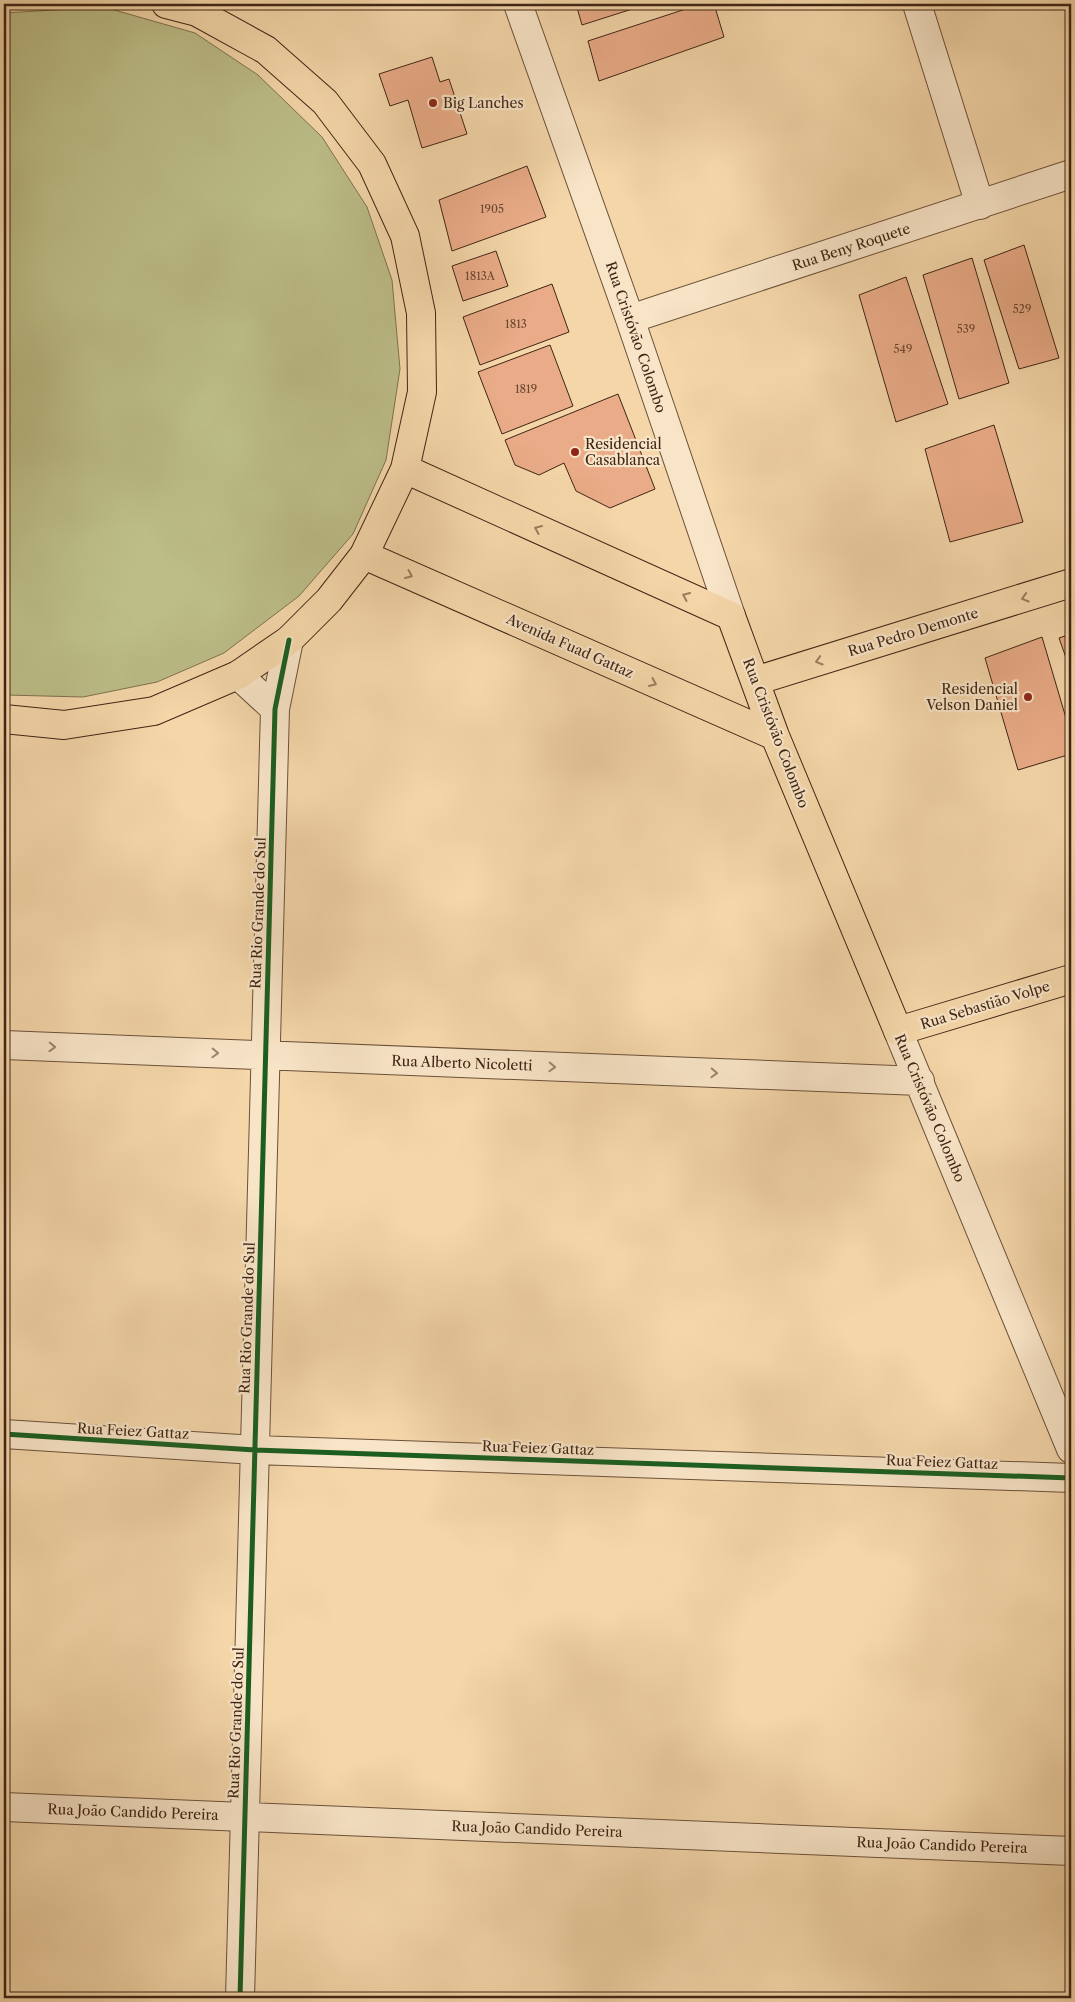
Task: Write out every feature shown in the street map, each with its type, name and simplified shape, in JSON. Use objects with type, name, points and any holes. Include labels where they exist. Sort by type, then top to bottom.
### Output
[{"type":"main road","points":[[4,719],[64,725],[154,710],[238,675],[289,640],[330,600],[364,555],[405,469],[422,392],[421,313],[405,236],[372,164],[325,102],[266,50],[196,8],[166,4]]},
{"type":"main road","points":[[405,469],[731,616]]},
{"type":"main road","name":"Avenida Fuad Gattaz","points":[[364,555],[776,736]]},
{"type":"main road","name":"Rua Pedro Demonte","points":[[755,681],[1071,583]]},
{"type":"main road","name":"Rua Cristóvão Colombo","points":[[731,616],[776,736],[898,1031]]},
{"type":"main road","name":"Rua Sebastião Volpe","points":[[898,1031],[1071,980]]},
{"type":"street","name":"Rua Cristóvão Colombo","points":[[518,4],[630,319],[731,616]]},
{"type":"street","points":[[917,4],[980,204]]},
{"type":"street","name":"Rua Beny Roquete","points":[[630,319],[1071,174]]},
{"type":"street","name":"Rua Rio Grande do Sul","points":[[240,1998],[275,709],[289,640]]},
{"type":"street","points":[[238,675],[275,709]]},
{"type":"street","name":"Rua Cristóvão Colombo","points":[[898,1031],[1071,1449]]},
{"type":"street","name":"Rua Alberto Nicoletti","points":[[4,1045],[920,1081]]},
{"type":"street","name":"Rua Feiez Gattaz","points":[[4,1434],[255,1450],[1071,1478]]},
{"type":"street","name":"Rua João Candido Pereira","points":[[4,1806],[1071,1851]]},
{"type":"green space","points":[[104,7],[195,33],[258,75],[322,137],[367,207],[392,280],[400,369],[386,460],[353,534],[299,596],[224,653],[157,682],[83,697],[6,695],[4,694],[4,13]]},
{"type":"building","points":[[576,4],[648,4],[582,25]]},
{"type":"building","points":[[701,4],[714,4],[724,37],[599,81],[588,41]]},
{"type":"building","name":"Big Lanches","points":[[432,57],[440,82],[449,79],[467,134],[422,148],[408,100],[390,106],[379,74]]},
{"type":"building","points":[[527,166],[546,217],[452,251],[439,200]]},
{"type":"building","points":[[1024,245],[1059,358],[1019,369],[984,260]]},
{"type":"building","points":[[496,251],[508,286],[463,301],[452,266]]},
{"type":"building","points":[[972,258],[1009,383],[959,399],[923,275]]},
{"type":"building","points":[[906,277],[948,404],[896,422],[859,295]]},
{"type":"building","points":[[552,284],[569,332],[480,365],[463,317]]},
{"type":"building","points":[[550,345],[573,406],[502,434],[478,372]]},
{"type":"building","name":"Residencial Casablanca","points":[[618,394],[655,489],[610,508],[576,491],[564,463],[539,475],[515,465],[505,440]]},
{"type":"building","points":[[994,425],[1023,522],[950,542],[925,449]]},
{"type":"building","points":[[1071,634],[1071,672],[1059,638]]},
{"type":"building","name":"Residencial Velson Daniel","points":[[1042,637],[1071,735],[1071,754],[1018,770],[985,658]]},
{"type":"cycle path","points":[[240,1998],[275,709],[289,640]]},
{"type":"cycle path","points":[[4,1434],[255,1450],[1071,1478]]},
{"type":"place","name":"Big Lanches","points":[[433,103]]},
{"type":"place","name":"Residencial Casablanca","points":[[575,452]]},
{"type":"place","name":"Residencial Velson Daniel","points":[[1028,697]]}]
